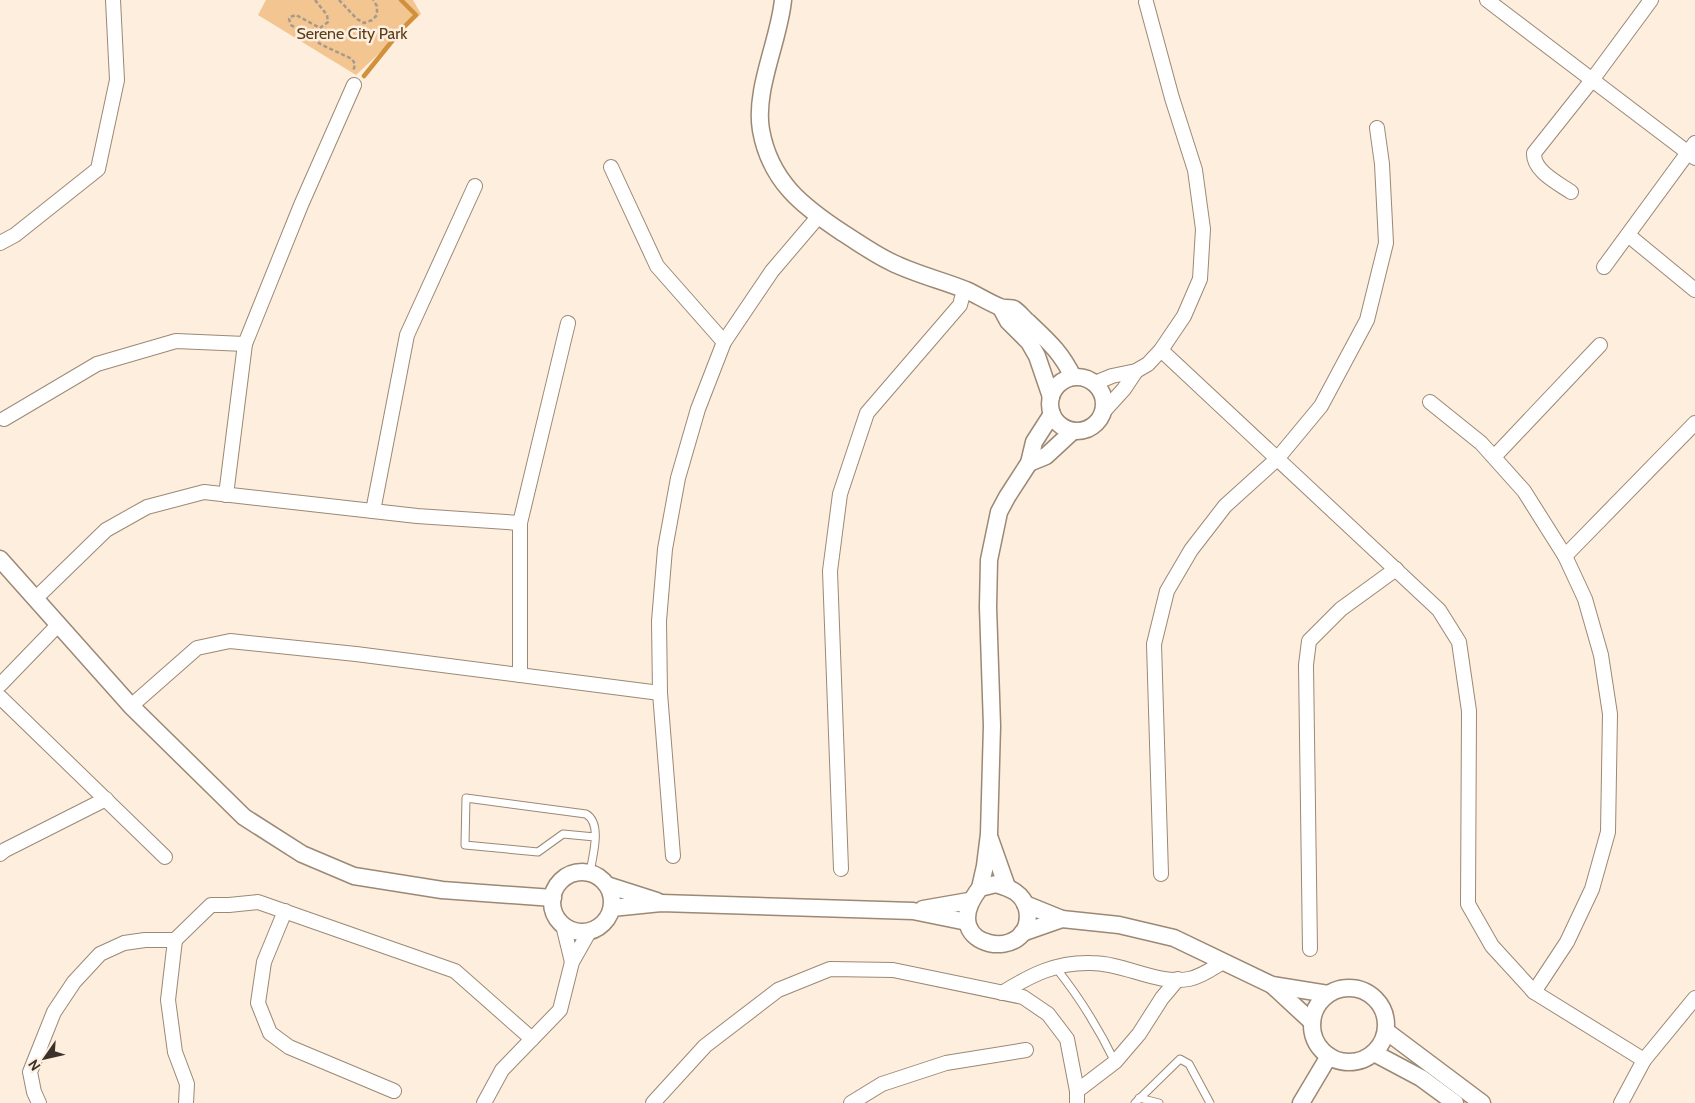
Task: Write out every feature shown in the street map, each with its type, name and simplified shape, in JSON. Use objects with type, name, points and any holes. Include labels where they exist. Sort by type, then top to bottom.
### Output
[{"type":"street","points":[[0,243],[15,235],[98,169],[117,80],[113,0]]},
{"type":"street","points":[[783,0],[781,21],[761,94],[761,128],[766,149],[773,167],[783,184],[818,217],[892,262],[964,290],[1001,308],[1014,309],[1057,349],[1073,377]]},
{"type":"street","points":[[1486,0],[1592,80],[1692,151],[1604,267]]},
{"type":"street","points":[[1571,192],[1537,165],[1534,153],[1592,80],[1651,0]]},
{"type":"street","points":[[1095,383],[1112,376],[1136,371],[1148,364],[1161,350],[1184,316],[1200,279],[1203,229],[1195,170],[1172,98],[1146,2]]},
{"type":"street","points":[[226,495],[244,344],[301,205],[354,85]]},
{"type":"street","points":[[1161,874],[1154,644],[1168,591],[1191,550],[1225,506],[1277,459],[1321,406],[1368,320],[1386,244],[1382,164],[1377,128]]},
{"type":"street","points":[[611,166],[657,266],[724,342]]},
{"type":"street","points":[[373,511],[407,335],[475,186]]},
{"type":"street","points":[[673,856],[660,693],[660,612],[665,549],[678,478],[698,409],[724,342],[772,271],[818,217]]},
{"type":"street","points":[[1628,235],[1695,290]]},
{"type":"street","points":[[841,869],[830,571],[840,494],[867,412],[960,305],[964,290]]},
{"type":"street","points":[[1001,308],[1008,321],[1029,342],[1037,356],[1051,397],[1052,414],[1060,425],[1073,431],[1083,431],[1092,427],[1100,420],[1104,411],[1124,389],[1136,371]]},
{"type":"street","points":[[520,675],[520,523],[568,324]]},
{"type":"street","points":[[4,419],[97,364],[176,341],[244,344]]},
{"type":"street","points":[[1494,457],[1600,345]]},
{"type":"street","points":[[1161,350],[1439,610],[1459,642],[1469,711],[1468,904],[1492,946],[1534,992],[1644,1060]]},
{"type":"street","points":[[1051,397],[1056,387],[1064,380],[1073,377],[1085,378],[1095,383],[1102,391],[1104,411]]},
{"type":"street","points":[[1430,402],[1481,443],[1524,491],[1565,556],[1585,599],[1602,655],[1610,714],[1608,832],[1592,889],[1567,942],[1534,992]]},
{"type":"street","points":[[980,888],[996,884],[1019,893],[1026,904],[1028,914],[1022,932],[1015,940],[1006,944],[986,943],[971,931],[967,922],[969,902],[980,888],[989,834],[992,726],[988,607],[989,560],[999,512],[1029,463],[1034,442],[1052,414]]},
{"type":"street","points":[[1565,556],[1695,423]]},
{"type":"street","points":[[1029,463],[1046,456],[1073,431]]},
{"type":"street","points":[[35,599],[106,530],[148,507],[204,492],[373,511],[520,523]]},
{"type":"street","points":[[0,559],[131,706],[244,817],[302,854],[354,876],[442,890],[552,898]]},
{"type":"street","points":[[1310,949],[1306,665],[1309,641],[1341,609],[1396,569]]},
{"type":"street","points":[[0,685],[58,625]]},
{"type":"street","points":[[131,706],[197,648],[230,641],[356,654],[660,693]]},
{"type":"street","points":[[0,697],[165,856]]},
{"type":"street","points":[[0,854],[106,799]]},
{"type":"street","points":[[989,834],[1007,887]]},
{"type":"street","points":[[580,872],[590,873],[607,885],[611,892],[612,908],[607,920],[600,927],[589,932],[572,930],[563,926],[556,918],[552,898],[556,888],[566,878],[580,872]]},
{"type":"street","points":[[607,885],[662,903]]},
{"type":"street","points":[[186,1103],[188,1084],[174,1052],[168,1000],[175,940],[211,905],[258,902],[455,971],[532,1039]]},
{"type":"street","points":[[913,911],[969,902]]},
{"type":"street","points":[[612,908],[662,903],[913,911],[967,922]]},
{"type":"street","points":[[1026,904],[1062,919],[1119,925],[1174,938],[1272,985],[1328,994]]},
{"type":"street","points":[[285,912],[264,962],[258,1003],[270,1033],[289,1047],[394,1091]]},
{"type":"street","points":[[1022,932],[1062,919]]},
{"type":"street","points":[[563,926],[572,962]]},
{"type":"street","points":[[484,1103],[502,1070],[560,1010],[572,962],[589,932]]},
{"type":"street","points":[[40,1103],[34,1092],[30,1072],[54,1012],[74,982],[100,954],[124,943],[146,940],[175,940]]},
{"type":"street","points":[[1002,993],[1040,971],[1091,962],[1117,965],[1162,980],[1189,979],[1223,962]]},
{"type":"street","points":[[653,1103],[706,1046],[778,990],[830,969],[893,970],[1022,997],[1048,1014],[1067,1039],[1077,1097]]},
{"type":"street","points":[[1077,1097],[1115,1062],[1139,1034],[1162,998],[1178,979]]},
{"type":"street","points":[[1272,985],[1312,1022]]},
{"type":"street","points":[[1352,988],[1364,991],[1382,1007],[1386,1019],[1386,1031],[1382,1043],[1374,1053],[1366,1058],[1347,1062],[1338,1061],[1329,1056],[1316,1042],[1312,1032],[1312,1022],[1314,1011],[1328,994],[1340,989],[1352,988]]},
{"type":"street","points":[[1620,1103],[1644,1060],[1695,998]]},
{"type":"street","points":[[1386,1031],[1482,1103]]},
{"type":"street","points":[[851,1103],[882,1084],[946,1063],[1026,1050]]},
{"type":"street","points":[[1374,1053],[1421,1078],[1455,1103]]},
{"type":"street","points":[[1301,1103],[1329,1056]]},
{"type":"lane","points":[[590,873],[596,829],[594,821],[586,814],[466,798],[465,845],[538,852],[563,834],[595,836]]},
{"type":"lane","points":[[1056,968],[1083,1003],[1101,1032],[1115,1062]]},
{"type":"lane","points":[[1137,1101],[1180,1059],[1189,1064],[1210,1103]]},
{"type":"lane","points":[[1137,1101],[1159,1103]]},
{"type":"path","points":[[315,0],[328,18],[326,24],[320,28],[296,15],[290,17],[289,22],[322,45],[352,59],[355,64],[352,74],[354,85]]},
{"type":"path","points":[[338,0],[357,19],[364,23],[372,20],[377,15],[377,6],[373,0]]},
{"type":"green space","name":"Serene City Park","points":[[266,0],[413,0],[421,14],[356,75],[258,15]]},
{"type":"waterway","points":[[364,76],[401,30],[416,15],[401,0]]}]
